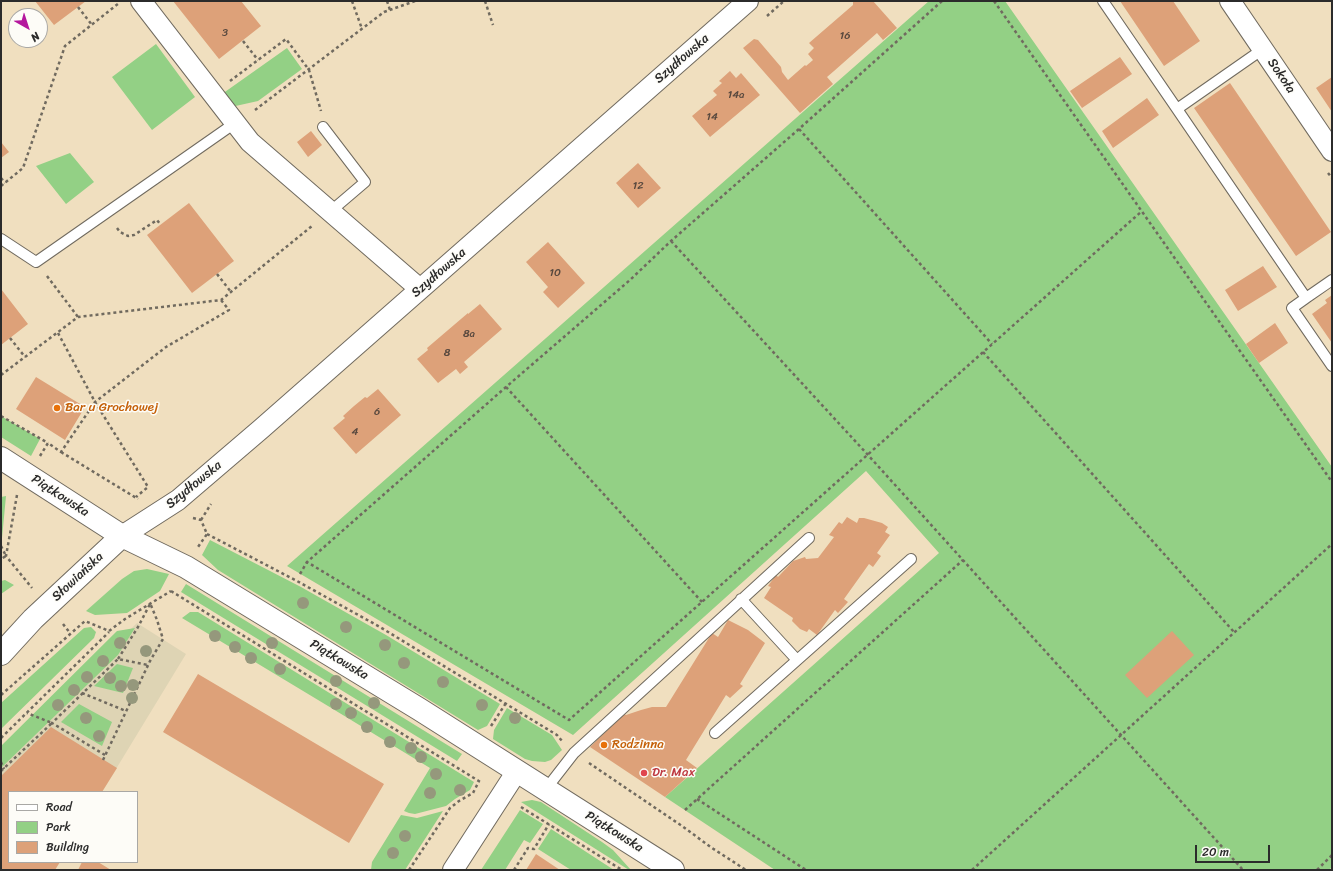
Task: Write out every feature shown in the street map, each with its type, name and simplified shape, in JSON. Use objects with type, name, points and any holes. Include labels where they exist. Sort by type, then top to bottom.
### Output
[{"type":"street","points":[[141,1],[212,95],[250,142],[420,289]]},
{"type":"street","name":"Szydłowska","points":[[122,536],[178,500],[748,1]]},
{"type":"street","name":"Sokoła","points":[[1230,1],[1332,151]]},
{"type":"street","name":"Piątkowska","points":[[1,458],[122,536],[186,567],[419,709],[673,870]]},
{"type":"street","name":"Słowiańska","points":[[1,654],[33,619],[122,536]]},
{"type":"street","name":"Słowiańska","points":[[1,632],[33,619]]},
{"type":"street","points":[[453,870],[517,771]]},
{"type":"lane","points":[[1103,1],[1306,298]]},
{"type":"lane","points":[[1176,109],[1263,50]]},
{"type":"lane","points":[[1,240],[36,262],[235,123]]},
{"type":"lane","points":[[323,127],[365,182],[331,211]]},
{"type":"lane","points":[[1332,280],[1292,308],[1332,366]]},
{"type":"lane","points":[[546,789],[574,752],[809,538]]},
{"type":"lane","points":[[715,733],[911,559]]},
{"type":"lane","points":[[741,599],[797,660]]},
{"type":"path","points":[[1,186],[23,168],[65,46],[121,1]]},
{"type":"path","points":[[352,1],[362,29]]},
{"type":"path","points":[[387,1],[390,10]]},
{"type":"path","points":[[235,123],[257,109],[384,12],[416,1]]},
{"type":"path","points":[[485,1],[494,25]]},
{"type":"path","points":[[300,574],[307,562],[630,280],[671,241],[942,1]]},
{"type":"path","points":[[994,1],[1332,482]]},
{"type":"path","points":[[78,7],[92,25]]},
{"type":"path","points":[[212,95],[286,39],[309,70],[323,118],[323,127]]},
{"type":"path","points":[[243,41],[258,60]]},
{"type":"path","points":[[799,129],[992,344]]},
{"type":"path","points":[[1,178],[5,183]]},
{"type":"path","points":[[1,375],[78,318],[221,300],[331,211]]},
{"type":"path","points":[[307,562],[569,720],[1142,211]]},
{"type":"path","points":[[104,214],[120,232],[128,236],[134,235],[157,220],[160,224]]},
{"type":"path","points":[[671,241],[868,455],[1243,870]]},
{"type":"path","points":[[36,262],[78,318]]},
{"type":"path","points":[[217,274],[231,292]]},
{"type":"path","points":[[62,452],[95,402],[166,347],[229,310],[221,300]]},
{"type":"path","points":[[1,416],[48,443],[136,498],[148,487],[95,402],[58,333]]},
{"type":"path","points":[[10,338],[25,357]]},
{"type":"path","points":[[983,352],[1234,632]]},
{"type":"path","points":[[506,387],[702,602]]},
{"type":"path","points":[[29,476],[48,443]]},
{"type":"path","points":[[1,559],[6,556],[17,495]]},
{"type":"path","points":[[207,534],[380,627],[557,735],[574,752],[746,870]]},
{"type":"path","points":[[972,870],[1332,544]]},
{"type":"path","points":[[1,546],[6,556],[24,579]]},
{"type":"path","points":[[684,810],[963,560]]},
{"type":"path","points":[[171,591],[479,780],[622,870]]},
{"type":"path","points":[[2,770],[118,659],[138,627],[150,603],[163,639],[148,665],[103,760]]},
{"type":"path","points":[[1,738],[109,631]]},
{"type":"path","points":[[1,695],[70,633]]},
{"type":"path","points":[[118,659],[148,665]]},
{"type":"path","points":[[82,693],[126,711]]},
{"type":"path","points":[[27,713],[52,723],[105,755]]},
{"type":"path","points":[[1,762],[2,770]]},
{"type":"path","points":[[409,870],[450,808],[473,793],[479,780]]},
{"type":"path","points":[[697,799],[806,870]]},
{"type":"path","points":[[514,870],[528,848],[534,849],[549,824]]},
{"type":"path","points":[[1317,870],[1332,855]]},
{"type":"shaded area","points":[[137,623],[186,654],[103,791],[8,791],[8,863],[1,870],[1,756]]},
{"type":"green space","points":[[929,1],[1005,1],[1332,467],[1332,867],[1329,870],[775,870],[665,797],[939,553],[866,471],[573,735],[287,566]]},
{"type":"green space","points":[[156,44],[195,97],[152,130],[112,77]]},
{"type":"green space","points":[[287,48],[302,69],[258,101],[231,107],[222,94]]},
{"type":"green space","points":[[70,153],[94,182],[66,204],[36,166]]},
{"type":"green space","points":[[1,416],[40,439],[31,456],[1,437]]},
{"type":"green space","points":[[6,496],[2,538],[1,497]]},
{"type":"green space","points":[[210,540],[301,587],[386,635],[500,704],[487,726],[478,730],[218,570],[202,555]]},
{"type":"green space","points":[[147,569],[169,574],[160,591],[127,613],[95,615],[86,611],[122,579],[134,571]]},
{"type":"green space","points":[[5,580],[14,585],[1,594],[1,581]]},
{"type":"green space","points":[[186,584],[462,754],[457,761],[181,592]]},
{"type":"green space","points":[[190,612],[198,612],[474,782],[470,790],[446,806],[415,814],[404,811],[430,768],[182,618]]},
{"type":"green space","points":[[91,627],[96,632],[94,638],[1,729],[1,703],[84,628]]},
{"type":"green space","points":[[135,628],[118,655],[1,768],[1,746],[117,631]]},
{"type":"green space","points":[[117,664],[133,668],[123,693],[94,686]]},
{"type":"green space","points":[[79,704],[112,722],[102,746],[61,722]]},
{"type":"green space","points":[[507,708],[552,735],[562,750],[551,760],[545,762],[532,761],[525,759],[493,739],[494,730]]},
{"type":"green space","points":[[532,800],[541,802],[602,842],[613,850],[631,870],[521,802]]},
{"type":"green space","points":[[520,810],[543,824],[530,843],[524,840],[505,870],[481,870]]},
{"type":"green space","points":[[443,811],[405,870],[371,870],[372,862],[401,815],[417,818]]},
{"type":"green space","points":[[551,829],[614,870],[571,870],[538,849]]},
{"type":"building","points":[[35,1],[86,1],[54,25],[48,17],[48,8],[41,8]]},
{"type":"building","points":[[173,1],[241,1],[261,26],[219,59]]},
{"type":"building","points":[[853,1],[873,1],[897,28],[883,40],[877,33],[827,77],[833,84],[800,113],[743,48],[754,39],[758,40],[781,67],[782,72],[788,80],[813,60],[808,54],[814,48],[809,43],[853,5]]},
{"type":"building","points":[[1120,1],[1173,1],[1200,41],[1164,66]]},
{"type":"building","points":[[1120,57],[1132,74],[1082,108],[1070,91]]},
{"type":"building","points":[[730,71],[736,78],[741,73],[760,95],[710,137],[692,116],[717,95],[713,91],[722,83],[719,81]]},
{"type":"building","points":[[1332,77],[1332,112],[1316,88]]},
{"type":"building","points":[[1230,83],[1331,232],[1296,256],[1194,108]]},
{"type":"building","points":[[1147,98],[1159,115],[1113,148],[1102,131]]},
{"type":"building","points":[[311,131],[322,145],[308,157],[297,142]]},
{"type":"building","points":[[1,142],[9,152],[1,158]]},
{"type":"building","points":[[638,163],[661,188],[638,208],[616,183]]},
{"type":"building","points":[[189,203],[234,261],[192,293],[147,235]]},
{"type":"building","points":[[548,242],[585,283],[558,308],[543,292],[548,287],[526,262]]},
{"type":"building","points":[[1263,266],[1277,287],[1238,311],[1225,290]]},
{"type":"building","points":[[1,289],[28,324],[1,345]]},
{"type":"building","points":[[1332,295],[1332,343],[1312,314],[1327,303],[1325,300]]},
{"type":"building","points":[[480,304],[502,329],[464,362],[468,367],[460,374],[456,369],[438,383],[417,359],[428,350],[427,348]]},
{"type":"building","points":[[1275,323],[1288,343],[1259,363],[1246,344]]},
{"type":"building","points":[[36,377],[85,407],[65,440],[16,409]]},
{"type":"building","points":[[378,389],[401,415],[356,454],[333,428],[345,418],[343,416],[354,406]]},
{"type":"building","points":[[847,517],[857,523],[859,518],[864,518],[882,523],[888,527],[885,532],[890,535],[877,553],[881,556],[873,567],[869,564],[844,599],[848,602],[838,613],[835,610],[817,635],[809,629],[807,632],[800,629],[792,621],[793,618],[764,598],[771,587],[768,586],[776,575],[778,577],[793,561],[805,557],[806,559],[818,558],[834,537],[829,535],[839,522],[842,524]]},
{"type":"building","points":[[728,620],[748,630],[765,643],[740,684],[743,686],[730,698],[726,695],[686,760],[697,768],[665,797],[590,747],[624,714],[626,715],[652,707],[666,707],[712,633],[718,637]]},
{"type":"building","points":[[1172,631],[1194,655],[1147,698],[1125,675]]},
{"type":"building","points":[[198,674],[384,784],[349,843],[163,732]]},
{"type":"building","points":[[51,727],[117,768],[103,791],[8,791],[8,863],[59,863],[55,870],[1,870],[1,776]]},
{"type":"building","points":[[536,854],[560,870],[526,870]]},
{"type":"building","points":[[82,863],[100,863],[111,870],[78,870]]},
{"type":"place","name":"Bar u Grochowej","points":[[57,408]]},
{"type":"place","name":"Rodzinna","points":[[604,745]]},
{"type":"place","name":"Dr. Max","points":[[644,773]]}]
